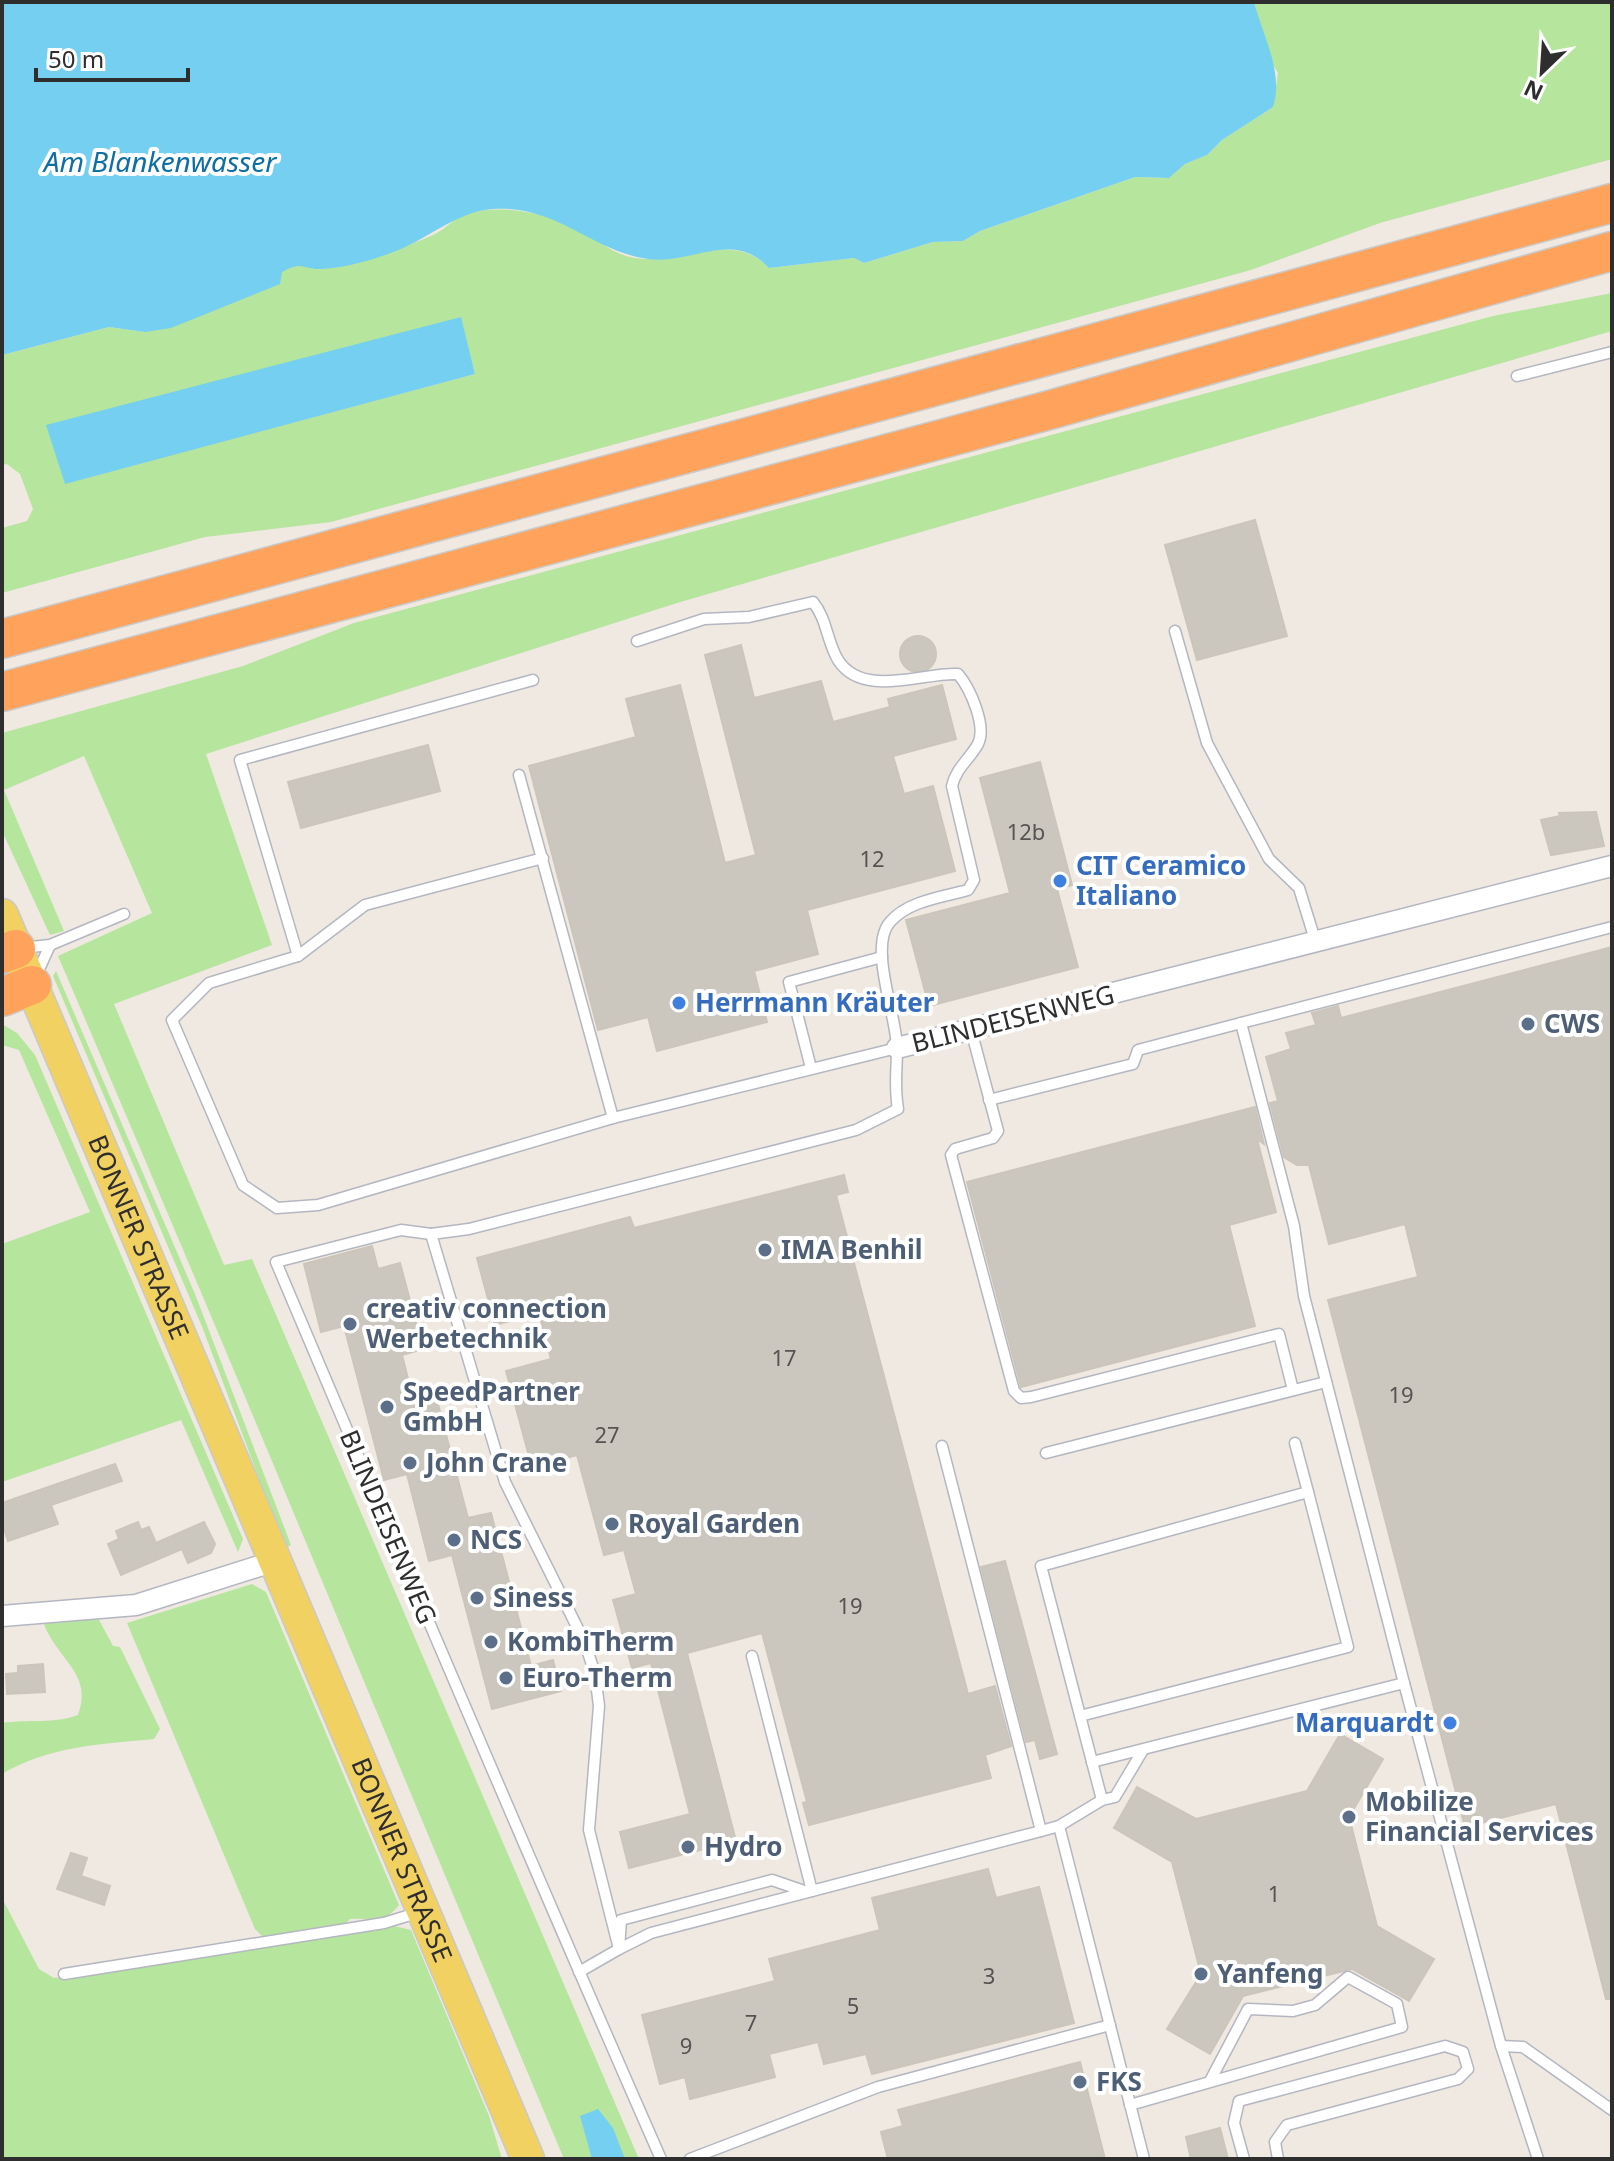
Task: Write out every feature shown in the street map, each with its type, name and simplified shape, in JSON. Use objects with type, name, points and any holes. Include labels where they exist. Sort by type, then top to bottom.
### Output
[{"type":"highway","points":[[2,639],[1612,203]]},
{"type":"highway","points":[[2,692],[1046,411],[1612,251]]},
{"type":"main road","name":"BONNER STRASSE","points":[[17,941],[17,991],[275,1561],[528,2159]]},
{"type":"street","name":"BLINDEISENWEG","points":[[897,1048],[1612,866]]},
{"type":"street","points":[[2,1616],[136,1605],[275,1561]]},
{"type":"lane","points":[[1517,376],[1612,352]]},
{"type":"lane","points":[[543,858],[365,905],[298,956],[209,983],[172,1020],[243,1185],[277,1208],[318,1205],[613,1118],[897,1048],[882,957],[887,925],[904,908],[968,890],[974,880],[952,786],[955,773],[977,745],[981,732],[966,683],[958,674],[910,682],[859,677],[837,658],[821,611],[813,602],[749,617],[704,619],[637,641]]},
{"type":"lane","points":[[1175,631],[1207,743],[1269,859],[1299,888],[1316,943]]},
{"type":"lane","points":[[298,956],[240,760],[533,680]]},
{"type":"lane","points":[[519,775],[613,1118]]},
{"type":"lane","points":[[17,941],[88,929],[124,914]]},
{"type":"lane","points":[[989,1100],[1133,1064],[1138,1050],[1612,927]]},
{"type":"lane","points":[[811,1068],[789,982],[882,957]]},
{"type":"lane","points":[[1241,1023],[1294,1226],[1304,1296],[1404,1683],[1501,2046],[1538,2159]]},
{"type":"lane","points":[[971,1030],[998,1131],[993,1138],[955,1149],[951,1155],[1014,1391],[1021,1398],[1279,1334],[1293,1390]]},
{"type":"lane","name":"BLINDEISENWEG","points":[[579,1972],[276,1262],[401,1230],[431,1234],[469,1229],[856,1130],[898,1109],[893,1075],[897,1048]]},
{"type":"lane","points":[[431,1234],[505,1482],[585,1643],[595,1674],[599,1706],[589,1830],[619,1949]]},
{"type":"lane","points":[[1046,1453],[1326,1382]]},
{"type":"lane","points":[[1080,1716],[1348,1647],[1295,1443]]},
{"type":"lane","points":[[942,1446],[1041,1831]]},
{"type":"lane","points":[[1102,1800],[1041,1566],[1308,1492]]},
{"type":"lane","points":[[752,1656],[810,1891]]},
{"type":"lane","points":[[1092,1762],[1404,1683]]},
{"type":"lane","points":[[661,2159],[579,1972],[651,1933],[1059,1826],[1102,1800],[1115,1797],[1143,1750]]},
{"type":"lane","points":[[1059,1826],[1144,2159]]},
{"type":"lane","points":[[619,1949],[621,1920],[772,1880],[810,1891]]},
{"type":"lane","points":[[64,1974],[384,1923],[423,1910]]},
{"type":"lane","points":[[1130,2105],[1402,2027],[1397,2004],[1348,1977],[1315,2005],[1293,2011],[1248,2009],[1210,2081]]},
{"type":"lane","points":[[690,2159],[878,2087],[1110,2025]]},
{"type":"lane","points":[[1244,2159],[1234,2123],[1239,2101],[1445,2046],[1463,2052],[1468,2069],[1458,2079],[1287,2125],[1275,2142],[1278,2159]]},
{"type":"lane","points":[[1501,2046],[1523,2047],[1612,2110]]},
{"type":"green space","points":[[1254,2],[1612,2],[1612,159],[1380,223],[1251,270],[331,522],[205,537],[2,593],[2,528],[27,521],[33,509],[20,474],[7,464],[2,465],[2,355],[109,327],[145,332],[298,264],[322,269],[361,260],[424,239],[464,215],[482,210],[510,210],[551,218],[630,257],[668,258],[722,250],[739,251],[754,256],[769,268],[854,258],[864,263],[933,242],[963,241],[980,231],[1135,177],[1169,178],[1185,164],[1207,155],[1222,140],[1273,107],[1278,73],[1269,58]],"holes":[[[460,317],[475,374],[64,483]]]},
{"type":"green space","points":[[1612,293],[1612,331],[677,603],[206,754],[272,945],[114,1004],[224,1265],[252,1259],[639,2159],[564,2159],[58,956],[152,913],[84,756],[4,790],[64,931],[50,935],[2,831],[2,733],[243,666],[354,623],[1493,316]]},
{"type":"green space","points":[[56,971],[195,1294],[291,1545],[285,1548],[203,1329],[53,976]]},
{"type":"green space","points":[[2,1024],[17,1033],[35,1055],[243,1539],[238,1552],[181,1420],[2,1482],[2,1244],[90,1212],[19,1050],[2,1045]]},
{"type":"green space","points":[[252,1584],[266,1592],[399,1905],[387,1917],[376,1920],[350,1919],[341,1928],[264,1938],[255,1929],[127,1623]]},
{"type":"green space","points":[[98,1618],[113,1646],[120,1647],[160,1729],[154,1739],[57,1752],[38,1757],[2,1774],[2,1723],[78,1715],[82,1701],[77,1677],[44,1624]]},
{"type":"green space","points":[[2,1898],[39,1969],[54,1978],[394,1926],[411,1930],[489,2116],[502,2159],[2,2159]]},
{"type":"water","name":"Am Blankenwasser","points":[[2,2],[1254,2],[1271,54],[1276,94],[1273,107],[1222,140],[1207,155],[1185,164],[1169,178],[1135,177],[980,231],[963,241],[933,242],[864,263],[854,258],[769,268],[741,251],[726,250],[664,260],[648,259],[609,247],[537,214],[493,209],[466,215],[402,249],[372,259],[330,268],[289,268],[282,272],[280,284],[171,328],[145,332],[109,327],[2,355]]},
{"type":"water","points":[[461,317],[475,374],[65,484],[46,425]]},
{"type":"water","points":[[598,2109],[613,2128],[625,2159],[592,2159],[580,2116]]},
{"type":"building","points":[[1255,520],[1287,636],[1197,660],[1165,545]]},
{"type":"building","points":[[918,636],[931,641],[936,654],[931,667],[918,672],[905,667],[900,654],[905,641]]},
{"type":"building","points":[[741,645],[754,698],[821,681],[833,722],[890,707],[888,699],[942,685],[956,739],[893,756],[904,794],[933,786],[955,871],[807,910],[818,954],[754,971],[767,1022],[657,1051],[648,1017],[598,1030],[529,766],[636,737],[626,699],[680,685],[725,863],[756,855],[705,655]]},
{"type":"building","points":[[428,745],[440,791],[301,828],[288,782]]},
{"type":"building","points":[[1040,762],[1072,885],[1057,889],[1078,967],[929,1006],[906,920],[1010,893],[980,778]]},
{"type":"building","points":[[1596,812],[1604,846],[1551,855],[1541,820],[1560,816],[1559,813]]},
{"type":"building","points":[[1612,947],[1612,1999],[1606,1999],[1556,1804],[1465,1827],[1328,1300],[1418,1277],[1405,1224],[1329,1244],[1309,1165],[1297,1165],[1284,1157],[1270,1103],[1278,1101],[1266,1057],[1291,1049],[1286,1033],[1316,1025],[1312,1013],[1338,1006],[1341,1018]]},
{"type":"building","points":[[1255,1107],[1264,1144],[1257,1139],[1276,1212],[1229,1225],[1255,1326],[1021,1387],[967,1182]]},
{"type":"building","points":[[844,1175],[848,1192],[836,1195],[968,1694],[995,1686],[1011,1746],[985,1755],[991,1778],[809,1825],[803,1803],[807,1802],[762,1633],[687,1653],[736,1841],[629,1868],[620,1832],[690,1814],[651,1663],[632,1668],[613,1600],[636,1594],[624,1550],[604,1555],[577,1455],[532,1467],[506,1371],[551,1359],[539,1313],[495,1325],[477,1258],[630,1217],[634,1228]]},
{"type":"building","points":[[372,1246],[378,1269],[400,1263],[423,1349],[402,1355],[411,1391],[433,1385],[468,1518],[491,1513],[531,1666],[553,1660],[561,1691],[492,1709],[452,1555],[429,1561],[407,1474],[384,1480],[344,1326],[321,1332],[304,1264]]},
{"type":"building","points":[[115,1464],[122,1481],[51,1505],[58,1524],[8,1541],[2,1523],[2,1503]]},
{"type":"building","points":[[138,1522],[141,1530],[149,1527],[156,1543],[204,1522],[215,1544],[211,1553],[188,1563],[182,1549],[121,1575],[108,1544],[119,1539],[116,1531]]},
{"type":"building","points":[[1005,1561],[1057,1754],[1040,1759],[1035,1740],[1026,1742],[981,1567]]},
{"type":"building","points":[[43,1664],[45,1692],[7,1694],[6,1674],[18,1673],[18,1666]]},
{"type":"building","points":[[1340,1734],[1383,1759],[1349,1817],[1377,1926],[1434,1959],[1409,2001],[1352,1969],[1243,1996],[1210,2054],[1167,2029],[1201,1974],[1172,1862],[1114,1828],[1137,1787],[1196,1819],[1307,1791]]},
{"type":"building","points":[[71,1853],[87,1858],[81,1876],[110,1886],[104,1905],[57,1889]]},
{"type":"building","points":[[988,1869],[996,1898],[1039,1887],[1074,2023],[872,2074],[866,2054],[824,2064],[818,2042],[769,2054],[775,2077],[690,2099],[685,2077],[660,2084],[642,2015],[775,1981],[769,1959],[880,1930],[872,1898]]},
{"type":"building","points":[[1080,2062],[1105,2159],[888,2159],[881,2132],[903,2126],[898,2110]]},
{"type":"building","points":[[1220,2128],[1228,2159],[1191,2159],[1186,2137]]},
{"type":"place","name":"CIT Ceramico Italiano","points":[[1060,881]]},
{"type":"place","name":"Herrmann Kräuter","points":[[679,1003]]},
{"type":"place","name":"CWS","points":[[1528,1024]]},
{"type":"place","name":"IMA Benhil","points":[[765,1250]]},
{"type":"place","name":"creativ connection Werbetechnik","points":[[350,1324]]},
{"type":"place","name":"SpeedPartner GmbH","points":[[387,1407]]},
{"type":"place","name":"John Crane","points":[[410,1463]]},
{"type":"place","name":"Royal Garden","points":[[612,1524]]},
{"type":"place","name":"NCS","points":[[454,1540]]},
{"type":"place","name":"Siness","points":[[477,1598]]},
{"type":"place","name":"KombiTherm","points":[[491,1642]]},
{"type":"place","name":"Euro-Therm","points":[[506,1678]]},
{"type":"place","name":"Marquardt","points":[[1450,1723]]},
{"type":"place","name":"Mobilize Financial Services","points":[[1349,1817]]},
{"type":"place","name":"Hydro","points":[[688,1847]]},
{"type":"place","name":"Yanfeng","points":[[1201,1974]]},
{"type":"place","name":"FKS","points":[[1080,2082]]}]
